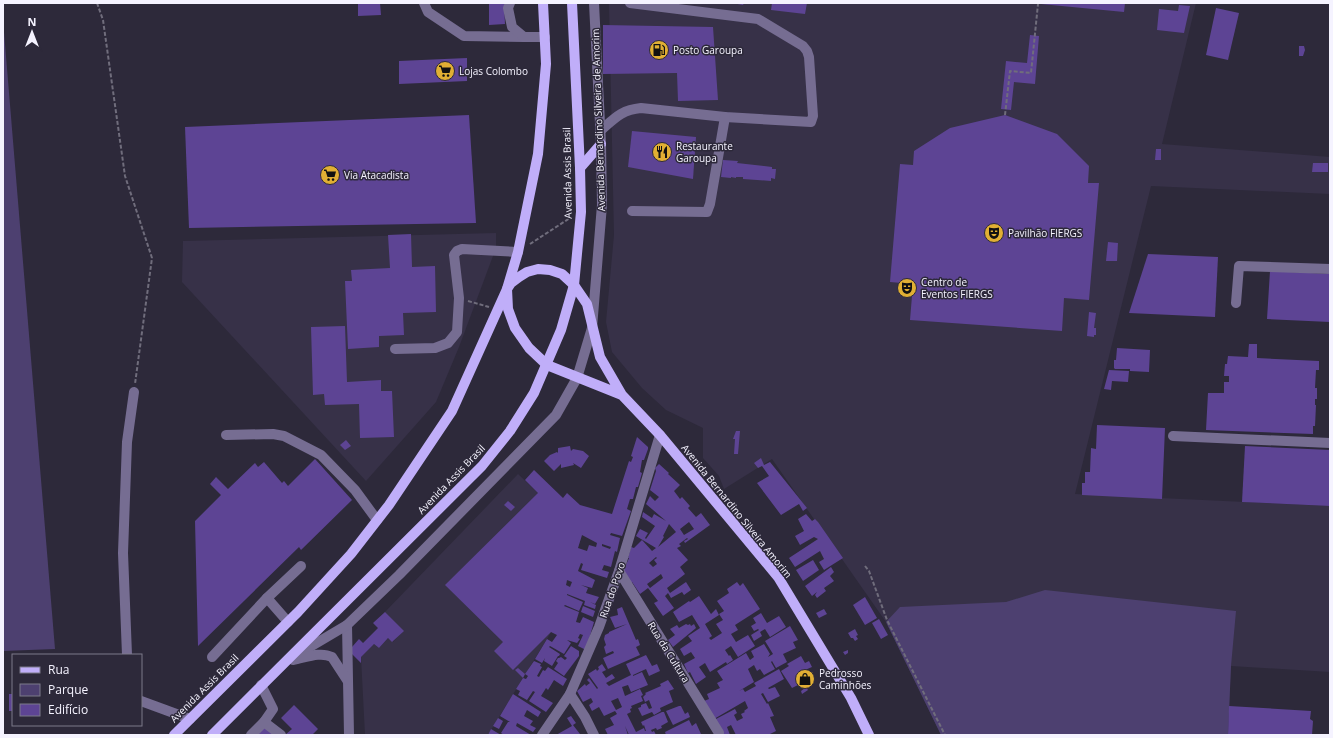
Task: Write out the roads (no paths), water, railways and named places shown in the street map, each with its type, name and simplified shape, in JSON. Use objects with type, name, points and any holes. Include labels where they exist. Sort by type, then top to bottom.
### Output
[{"type":"main road","name":"Avenida Assis Brasil","points":[[174,735],[288,622],[351,554],[377,520],[452,411],[507,289],[518,252],[538,154],[546,64],[543,3]]},
{"type":"main road","name":"Avenida Assis Brasil","points":[[212,735],[482,466],[518,419],[534,392],[561,330],[574,285],[581,212],[572,3]]},
{"type":"main road","points":[[580,168],[601,144]]},
{"type":"main road","name":"Avenida Bernardino Silveira Amorim","points":[[622,395],[547,365],[529,348],[515,328],[508,309],[507,289],[511,283],[527,272],[550,270],[562,274],[574,285],[587,304],[600,357],[622,395],[660,435],[778,577],[851,698],[869,735]]},
{"type":"street","points":[[424,3],[428,12],[464,36],[545,38]]},
{"type":"street","points":[[510,3],[508,8],[512,27],[524,38]]},
{"type":"street","name":"Avenida Bernardino Silveira de Amorim","points":[[285,662],[347,625],[399,575],[556,415],[577,378],[592,328],[602,205],[601,144],[594,3]]},
{"type":"street","points":[[600,131],[621,113],[630,109],[641,108],[725,117],[811,122],[813,116],[807,51],[803,46],[758,19],[630,3]]},
{"type":"street","points":[[632,211],[707,212],[710,204],[725,117]]},
{"type":"street","points":[[395,349],[435,348],[448,343],[457,332],[459,298],[454,255],[457,250],[518,252]]},
{"type":"street","points":[[1236,303],[1239,266],[1330,269]]},
{"type":"street","points":[[127,654],[123,553],[127,442],[134,392]]},
{"type":"street","points":[[226,435],[273,434],[284,436],[321,455],[355,490],[377,520]]},
{"type":"street","name":"Rua do Povo","points":[[542,735],[570,694],[599,627],[619,571],[660,435]]},
{"type":"street","points":[[1173,436],[1330,443]]},
{"type":"street","points":[[212,657],[267,598],[301,566]]},
{"type":"street","name":"Rua da Cultura","points":[[619,571],[719,733]]},
{"type":"street","points":[[267,598],[288,622]]},
{"type":"street","points":[[347,625],[349,735]]},
{"type":"street","points":[[285,662],[321,654],[328,655],[332,657],[347,680]]},
{"type":"street","points":[[251,735],[264,722],[273,709],[261,685]]},
{"type":"street","points":[[570,694],[585,717],[594,735]]},
{"type":"street","points":[[142,701],[190,719]]},
{"type":"street","points":[[264,722],[281,735]]},
{"type":"place","name":"Posto Garoupa","points":[[659,50]]},
{"type":"place","name":"Lojas Colombo","points":[[445,71]]},
{"type":"place","name":"Restaurante Garoupa","points":[[662,152]]},
{"type":"place","name":"Via Atacadista","points":[[330,175]]},
{"type":"place","name":"Pavilhão FIERGS","points":[[994,233]]},
{"type":"place","name":"Centro de Eventos FIERGS","points":[[907,288]]},
{"type":"place","name":"Pedrosso Caminhões","points":[[805,679]]}]
